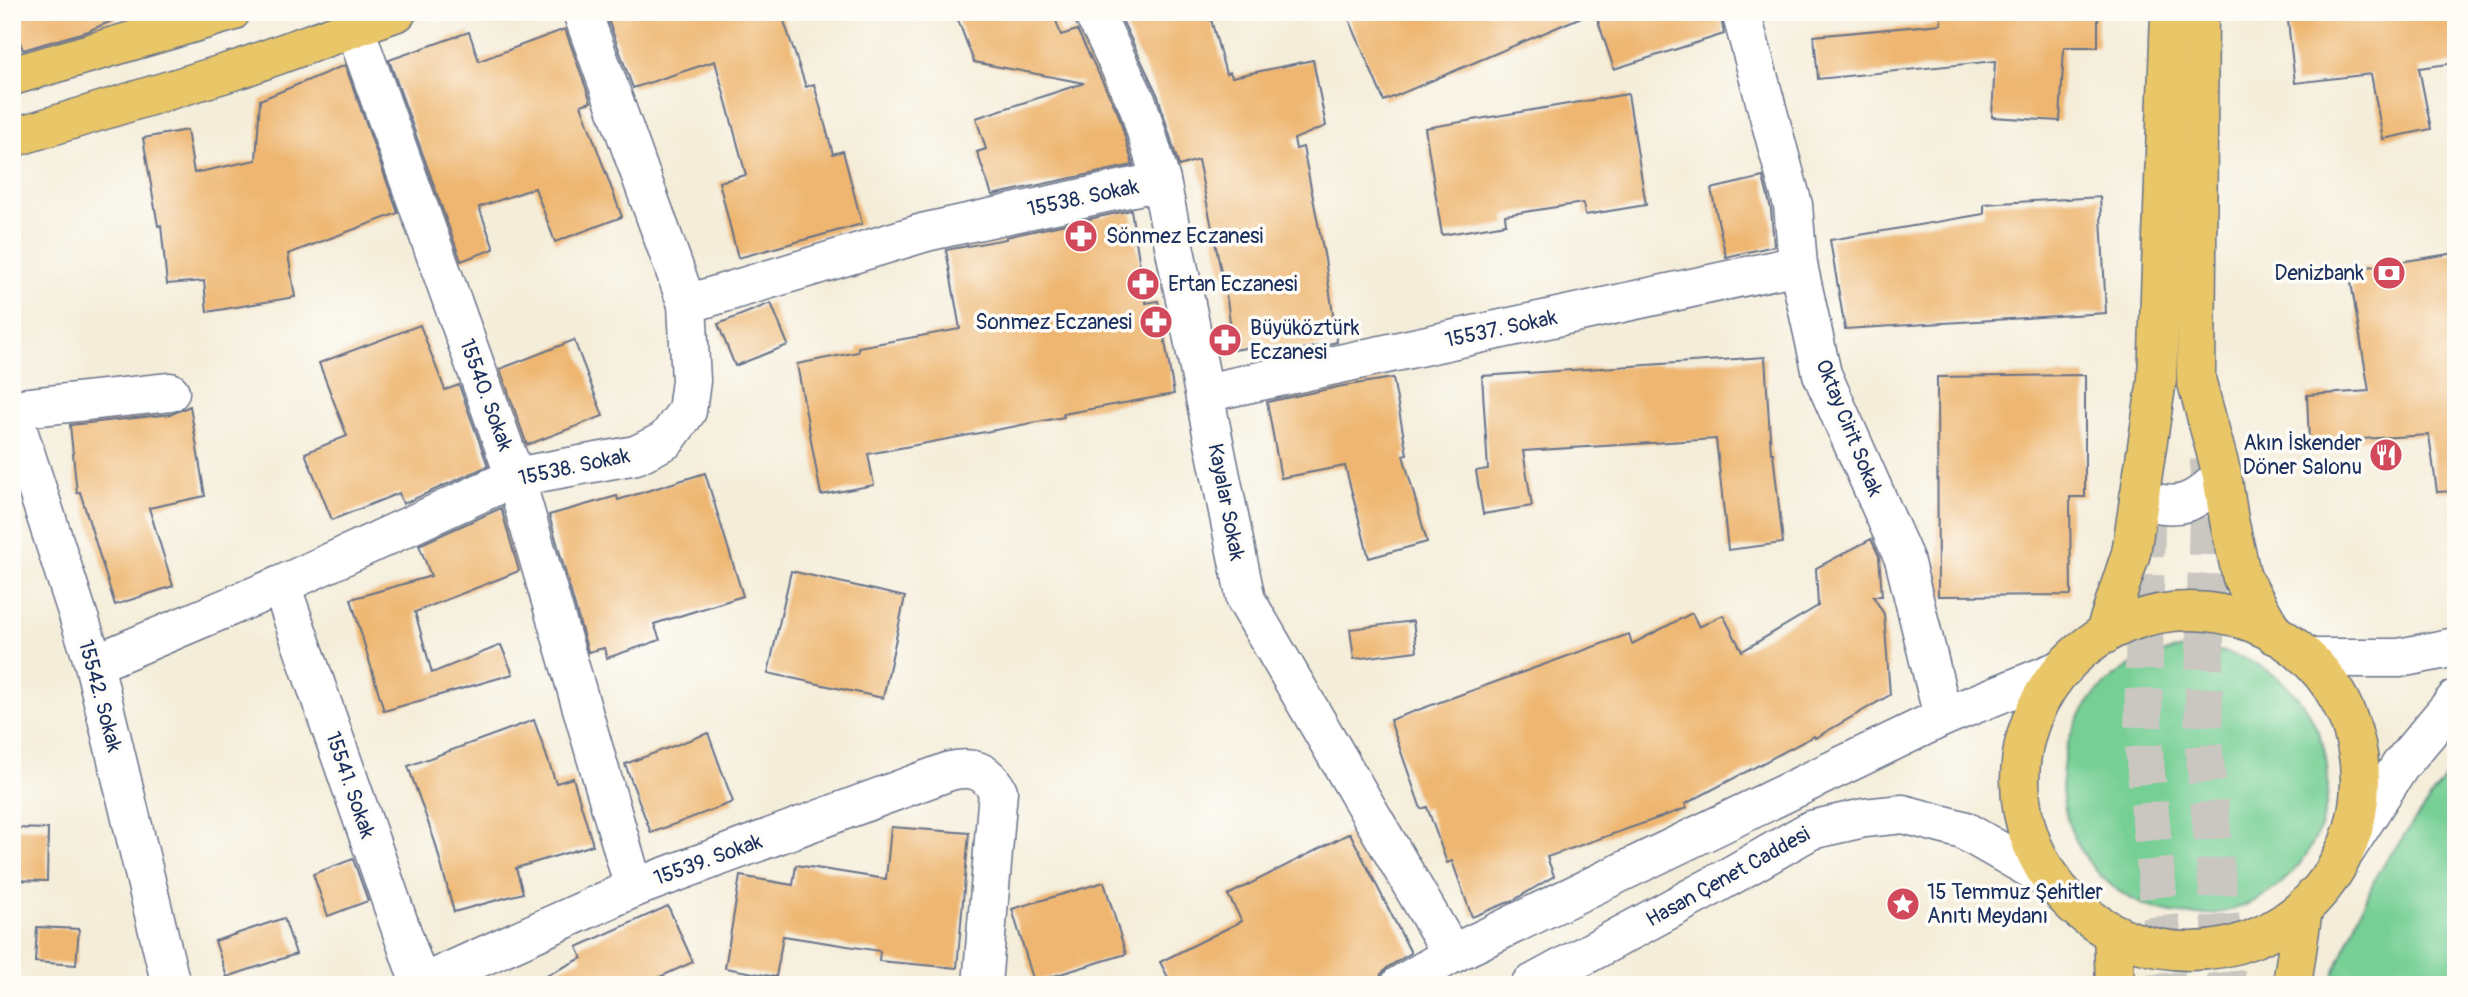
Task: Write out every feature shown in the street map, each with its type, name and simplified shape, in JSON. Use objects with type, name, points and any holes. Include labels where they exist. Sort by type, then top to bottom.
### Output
[{"type":"main road","points":[[12,138],[239,69],[397,12]]},
{"type":"main road","points":[[2104,635],[2131,554],[2157,380],[2170,12]]},
{"type":"main road","points":[[2199,12],[2196,379],[2222,475],[2228,520],[2242,578],[2275,635]]},
{"type":"main road","points":[[12,76],[221,15],[239,69]]},
{"type":"main road","points":[[2187,611],[2225,614],[2260,626],[2275,635],[2309,658],[2341,703],[2355,738],[2360,776],[2357,814],[2346,850],[2327,883],[2303,909],[2273,930],[2241,944],[2206,951],[2170,951],[2135,943],[2113,933],[2074,907],[2050,880],[2033,849],[2022,814],[2019,779],[2024,743],[2036,709],[2055,677],[2082,650],[2114,629],[2150,616],[2187,611]]},
{"type":"main road","points":[[2292,985],[2303,909]]},
{"type":"main road","points":[[2113,933],[2115,985]]},
{"type":"street","points":[[582,12],[687,304]]},
{"type":"street","name":"Kayalar Sokak","points":[[1092,12],[1138,105],[1161,181],[1246,600],[1452,954]]},
{"type":"street","name":"Oktay Cirit Sokak","points":[[1741,12],[1793,205],[1798,265],[1822,374],[1904,559],[1942,717]]},
{"type":"street","name":"15540. Sokak","points":[[355,29],[515,478],[634,888]]},
{"type":"street","name":"15538. Sokak","points":[[94,664],[281,585],[515,478],[636,455],[666,440],[687,411],[691,381],[687,304],[926,232],[1161,181]]},
{"type":"street","name":"15537. Sokak","points":[[1205,393],[1798,265]]},
{"type":"street","points":[[12,411],[170,392]]},
{"type":"street","name":"15542. Sokak","points":[[12,411],[94,664],[171,985]]},
{"type":"street","points":[[2139,498],[2152,502],[2181,504],[2206,493],[2222,475]]},
{"type":"street","name":"15541. Sokak","points":[[281,585],[419,984]]},
{"type":"street","points":[[2309,658],[2399,658],[2456,647]]},
{"type":"street","points":[[1400,985],[1452,954],[1942,717],[2064,668]]},
{"type":"street","points":[[2346,850],[2400,766],[2456,699]]},
{"type":"street","name":"15539. Sokak","points":[[419,984],[634,888],[964,768],[979,770],[991,778],[998,790],[982,985]]},
{"type":"street","name":"Hasan Çenet Caddesi","points":[[1530,985],[1811,830],[1864,818],[1903,814],[1963,830],[2050,880]]},
{"type":"green space","points":[[2195,649],[2221,651],[2246,659],[2269,671],[2289,688],[2306,708],[2318,731],[2326,756],[2326,808],[2318,833],[2306,856],[2289,876],[2269,893],[2246,905],[2221,913],[2195,915],[2169,913],[2144,905],[2121,893],[2101,876],[2084,856],[2072,833],[2064,808],[2062,782],[2064,756],[2072,731],[2084,708],[2101,688],[2121,671],[2144,659],[2169,651]]},
{"type":"green space","points":[[2456,762],[2456,985],[2329,985],[2377,874]]},
{"type":"building","points":[[12,12],[131,13],[88,31],[23,50],[12,23]]},
{"type":"building","points":[[781,12],[806,87],[814,84],[833,154],[843,151],[862,224],[738,258],[719,182],[746,175],[715,61],[633,88],[606,14]]},
{"type":"building","points":[[955,12],[1053,12],[1061,35],[1077,30],[1118,113],[1133,165],[992,195],[977,152],[986,149],[976,118],[1084,83],[974,62]]},
{"type":"building","points":[[1143,12],[1209,12],[1226,74],[1230,72],[1232,77],[1313,60],[1326,126],[1294,139],[1296,149],[1303,147],[1325,259],[1337,342],[1259,359],[1257,346],[1234,350],[1227,300],[1198,160],[1179,166],[1158,96],[1121,18]]},
{"type":"building","points":[[1346,12],[1593,12],[1384,101]]},
{"type":"building","points":[[1595,12],[1720,12],[1724,34],[1614,69]]},
{"type":"building","points":[[1974,12],[2098,12],[2098,47],[2064,47],[2060,121],[1992,117],[1995,61],[1818,79],[1814,36],[1941,24],[1941,15]]},
{"type":"building","points":[[2287,12],[2456,12],[2456,63],[2419,68],[2431,129],[2383,139],[2371,74],[2295,83]]},
{"type":"building","points":[[565,29],[591,102],[581,105],[622,217],[555,242],[535,188],[479,207],[494,249],[461,261],[389,60],[469,32],[479,61]]},
{"type":"building","points":[[345,65],[398,213],[288,254],[295,297],[207,312],[204,281],[167,284],[161,225],[158,226],[143,138],[187,130],[194,173],[256,160],[260,100]]},
{"type":"building","points":[[1628,94],[1646,205],[1585,215],[1583,203],[1505,215],[1506,224],[1442,235],[1425,128]]},
{"type":"building","points":[[1763,177],[1771,209],[1774,246],[1726,257],[1711,189]]},
{"type":"building","points":[[2100,197],[2106,313],[1845,329],[1830,240],[1984,214],[1984,204]]},
{"type":"building","points":[[1131,210],[1146,303],[1158,301],[1174,394],[868,454],[874,485],[821,495],[797,364],[858,352],[858,347],[960,329],[946,250]]},
{"type":"building","points":[[2456,253],[2456,491],[2437,492],[2429,435],[2309,442],[2307,395],[2369,391],[2349,270]]},
{"type":"building","points":[[771,303],[788,345],[735,366],[718,324]]},
{"type":"building","points":[[420,325],[445,390],[459,385],[488,466],[403,504],[399,493],[332,520],[305,453],[347,436],[319,363]]},
{"type":"building","points":[[574,340],[603,416],[527,445],[500,369]]},
{"type":"building","points":[[1765,357],[1771,453],[1783,543],[1728,550],[1716,439],[1523,451],[1532,506],[1483,514],[1476,471],[1488,469],[1482,376]]},
{"type":"building","points":[[2085,375],[2085,497],[2070,497],[2071,595],[1938,596],[1937,377]]},
{"type":"building","points":[[1393,378],[1407,454],[1403,455],[1427,542],[1369,558],[1345,466],[1281,478],[1267,402]]},
{"type":"building","points":[[190,406],[205,496],[149,508],[173,586],[115,605],[80,492],[77,493],[70,425],[172,414]]},
{"type":"building","points":[[705,473],[743,596],[654,624],[660,640],[607,658],[604,648],[588,652],[549,515],[617,496],[618,500]]},
{"type":"building","points":[[501,508],[519,571],[415,612],[432,673],[501,645],[513,674],[384,711],[351,599],[431,576],[419,545]]},
{"type":"building","points":[[1871,539],[1879,556],[1882,596],[1873,596],[1884,614],[1890,695],[1815,738],[1814,736],[1685,804],[1687,808],[1547,857],[1554,876],[1514,900],[1472,917],[1452,861],[1447,863],[1427,807],[1421,809],[1390,720],[1629,634],[1632,644],[1692,613],[1699,627],[1723,615],[1742,651],[1818,606],[1816,568]]},
{"type":"building","points":[[791,571],[905,597],[883,698],[768,673]]},
{"type":"building","points":[[1413,621],[1417,651],[1354,659],[1350,629]]},
{"type":"building","points":[[534,720],[556,783],[573,778],[593,845],[516,868],[523,893],[454,912],[435,842],[408,766]]},
{"type":"building","points":[[708,733],[733,802],[651,833],[625,764]]},
{"type":"building","points":[[891,827],[969,833],[957,968],[879,961],[880,951],[783,936],[776,977],[725,968],[740,876],[793,885],[796,865],[886,879]]},
{"type":"building","points":[[12,828],[48,829],[47,881],[12,880]]},
{"type":"building","points":[[1350,833],[1411,953],[1388,967],[1381,974],[1378,984],[1172,985],[1160,962],[1242,921],[1228,895]]},
{"type":"building","points":[[353,859],[368,901],[328,916],[313,874]]},
{"type":"building","points":[[1104,882],[1126,954],[1034,982],[1012,909]]},
{"type":"building","points":[[668,906],[693,962],[642,985],[527,985],[582,958],[577,947]]},
{"type":"building","points":[[284,918],[296,954],[227,977],[215,941]]},
{"type":"building","points":[[37,927],[79,929],[76,965],[35,962]]},
{"type":"tunnel","points":[[2209,460],[2203,739],[2227,985]]},
{"type":"tunnel","points":[[2146,518],[2143,741],[2167,985]]},
{"type":"place","name":"Sönmez Eczanesi","points":[[1081,236]]},
{"type":"place","name":"Denizbank","points":[[2389,273]]},
{"type":"place","name":"Ertan Eczanesi","points":[[1143,284]]},
{"type":"place","name":"Sonmez Eczanesi","points":[[1156,322]]},
{"type":"place","name":"Büyüköztürk Eczanesi","points":[[1225,340]]},
{"type":"place","name":"Akın İskender Döner Salonu","points":[[2386,455]]},
{"type":"place","name":"15 Temmuz Şehitler Anıtı Meydanı","points":[[1903,904]]}]
